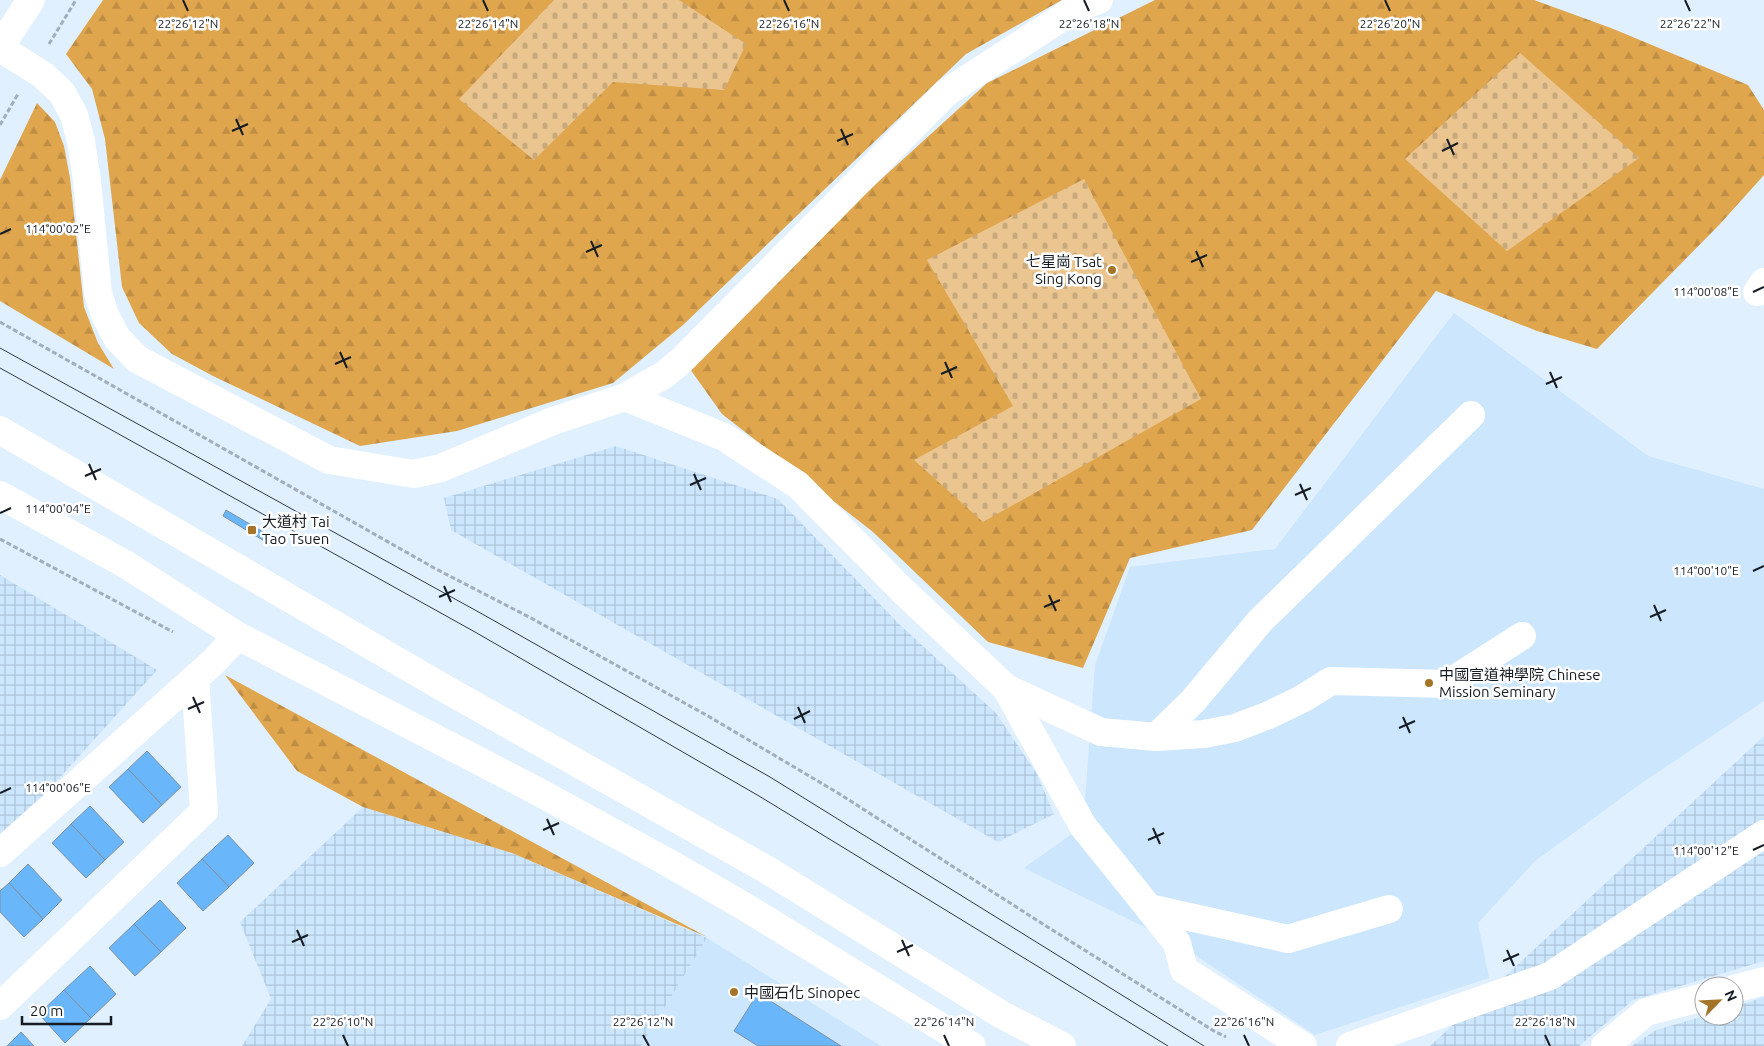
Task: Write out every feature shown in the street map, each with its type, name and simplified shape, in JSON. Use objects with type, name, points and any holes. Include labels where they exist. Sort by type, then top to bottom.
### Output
[{"type":"main road","points":[[31,0],[0,48],[43,75],[62,93],[74,115],[82,141],[98,293],[105,315],[117,338],[137,359],[330,460],[414,474],[441,468],[553,421],[625,397],[664,375],[682,360],[947,92],[1078,6],[1099,0]]},
{"type":"main road","points":[[625,397],[724,437],[798,485],[903,591],[1006,688],[1083,826],[1177,943],[1184,970],[1304,1046]]},
{"type":"main road","points":[[1156,737],[1194,701],[1260,620],[1471,416]]},
{"type":"main road","points":[[0,430],[450,691],[764,868],[1002,1015],[1062,1046]]},
{"type":"main road","points":[[0,495],[125,564],[238,636],[533,789],[742,904],[972,1046]]},
{"type":"main road","points":[[0,853],[212,663],[238,636]]},
{"type":"main road","points":[[1006,688],[1101,732],[1156,737],[1204,734],[1235,728],[1269,715],[1302,699],[1331,681],[1447,684],[1522,636]]},
{"type":"main road","points":[[0,1006],[204,811],[195,678]]},
{"type":"main road","points":[[1350,1046],[1550,976],[1764,834]]},
{"type":"main road","points":[[1149,908],[1288,939],[1389,909]]},
{"type":"main road","points":[[1744,986],[1764,981]]},
{"type":"main road","points":[[1605,1046],[1646,1012],[1694,1000]]},
{"type":"path","points":[[0,322],[436,570],[531,618],[708,716],[838,793],[1046,926],[1226,1037]]},
{"type":"shaded area","name":"中國宣道神學院 Chinese Mission Seminary","points":[[1454,313],[1648,456],[1764,489],[1764,701],[1636,787],[1534,862],[1478,923],[1489,978],[1315,1035],[1177,943],[1024,868],[1083,826],[1095,665],[1130,567],[1275,549]]},
{"type":"shaded area","points":[[616,446],[778,499],[900,625],[996,713],[1037,774],[1054,814],[998,842],[451,530],[444,498]]},
{"type":"shaded area","points":[[0,575],[157,670],[45,794],[0,834]]},
{"type":"shaded area","points":[[1764,736],[1764,961],[1714,976],[1694,976],[1694,982],[1633,1000],[1579,1046],[1430,1046]]},
{"type":"shaded area","points":[[363,807],[512,853],[707,938],[641,1046],[242,1046],[271,999],[240,922]]},
{"type":"shaded area","name":"中國石化 Sinopec","points":[[707,938],[881,1046],[641,1046]]},
{"type":"shaded area","points":[[1764,997],[1764,1046],[1632,1046],[1656,1030],[1694,1019],[1694,1026],[1744,1026],[1744,1004]]},
{"type":"green space","points":[[103,0],[1062,0],[966,54],[683,325],[613,383],[457,431],[360,446],[213,376],[172,354],[139,323],[122,287],[105,139],[92,89],[66,54]]},
{"type":"green space","points":[[554,0],[679,0],[746,44],[724,90],[613,82],[534,160],[459,99]]},
{"type":"green space","points":[[1155,0],[1534,0],[1611,28],[1748,85],[1764,110],[1764,175],[1720,224],[1597,349],[1537,331],[1436,291],[1252,530],[1130,558],[1083,668],[988,642],[873,532],[722,414],[685,362],[757,292],[987,83]]},
{"type":"green space","points":[[1520,53],[1639,158],[1507,251],[1405,159]]},
{"type":"green space","points":[[37,103],[55,122],[64,146],[70,178],[84,307],[98,343],[114,369],[0,301],[0,180]]},
{"type":"green space","points":[[1084,179],[1201,399],[983,522],[914,460],[1013,406],[927,260]]},
{"type":"green space","points":[[225,675],[707,937],[512,853],[363,807],[297,771]]},
{"type":"building","points":[[226,510],[270,536],[266,542],[223,516]]},
{"type":"building","points":[[147,751],[181,787],[162,805],[128,769]]},
{"type":"building","points":[[128,769],[162,805],[143,823],[109,787]]},
{"type":"building","points":[[90,806],[124,842],[105,860],[71,824]]},
{"type":"building","points":[[71,824],[105,860],[86,878],[52,843]]},
{"type":"building","points":[[228,835],[254,863],[229,887],[202,859]]},
{"type":"building","points":[[202,859],[229,887],[203,911],[177,883]]},
{"type":"building","points":[[28,864],[62,900],[43,919],[9,883]]},
{"type":"building","points":[[9,883],[43,919],[24,937],[0,912],[0,891]]},
{"type":"building","points":[[160,900],[186,928],[161,952],[134,924]]},
{"type":"building","points":[[134,924],[161,952],[135,976],[109,948]]},
{"type":"building","points":[[90,966],[116,994],[91,1018],[64,990]]},
{"type":"building","points":[[64,990],[91,1018],[65,1043],[39,1014]]},
{"type":"building","points":[[758,993],[841,1046],[758,1046],[734,1031]]},
{"type":"building","points":[[21,1032],[34,1046],[7,1046]]},
{"type":"tram line","points":[[0,348],[484,615],[770,777],[1204,1046]]},
{"type":"tram line","points":[[0,368],[475,632],[759,796],[1168,1046]]},
{"type":"place","name":"七星崗 Tsat Sing Kong","points":[[1112,270]]},
{"type":"place","name":"大道村 Tai Tao Tsuen","points":[[252,530]]},
{"type":"place","name":"中國宣道神學院 Chinese Mission Seminary","points":[[1429,683]]},
{"type":"place","name":"中國石化 Sinopec","points":[[734,992]]}]
